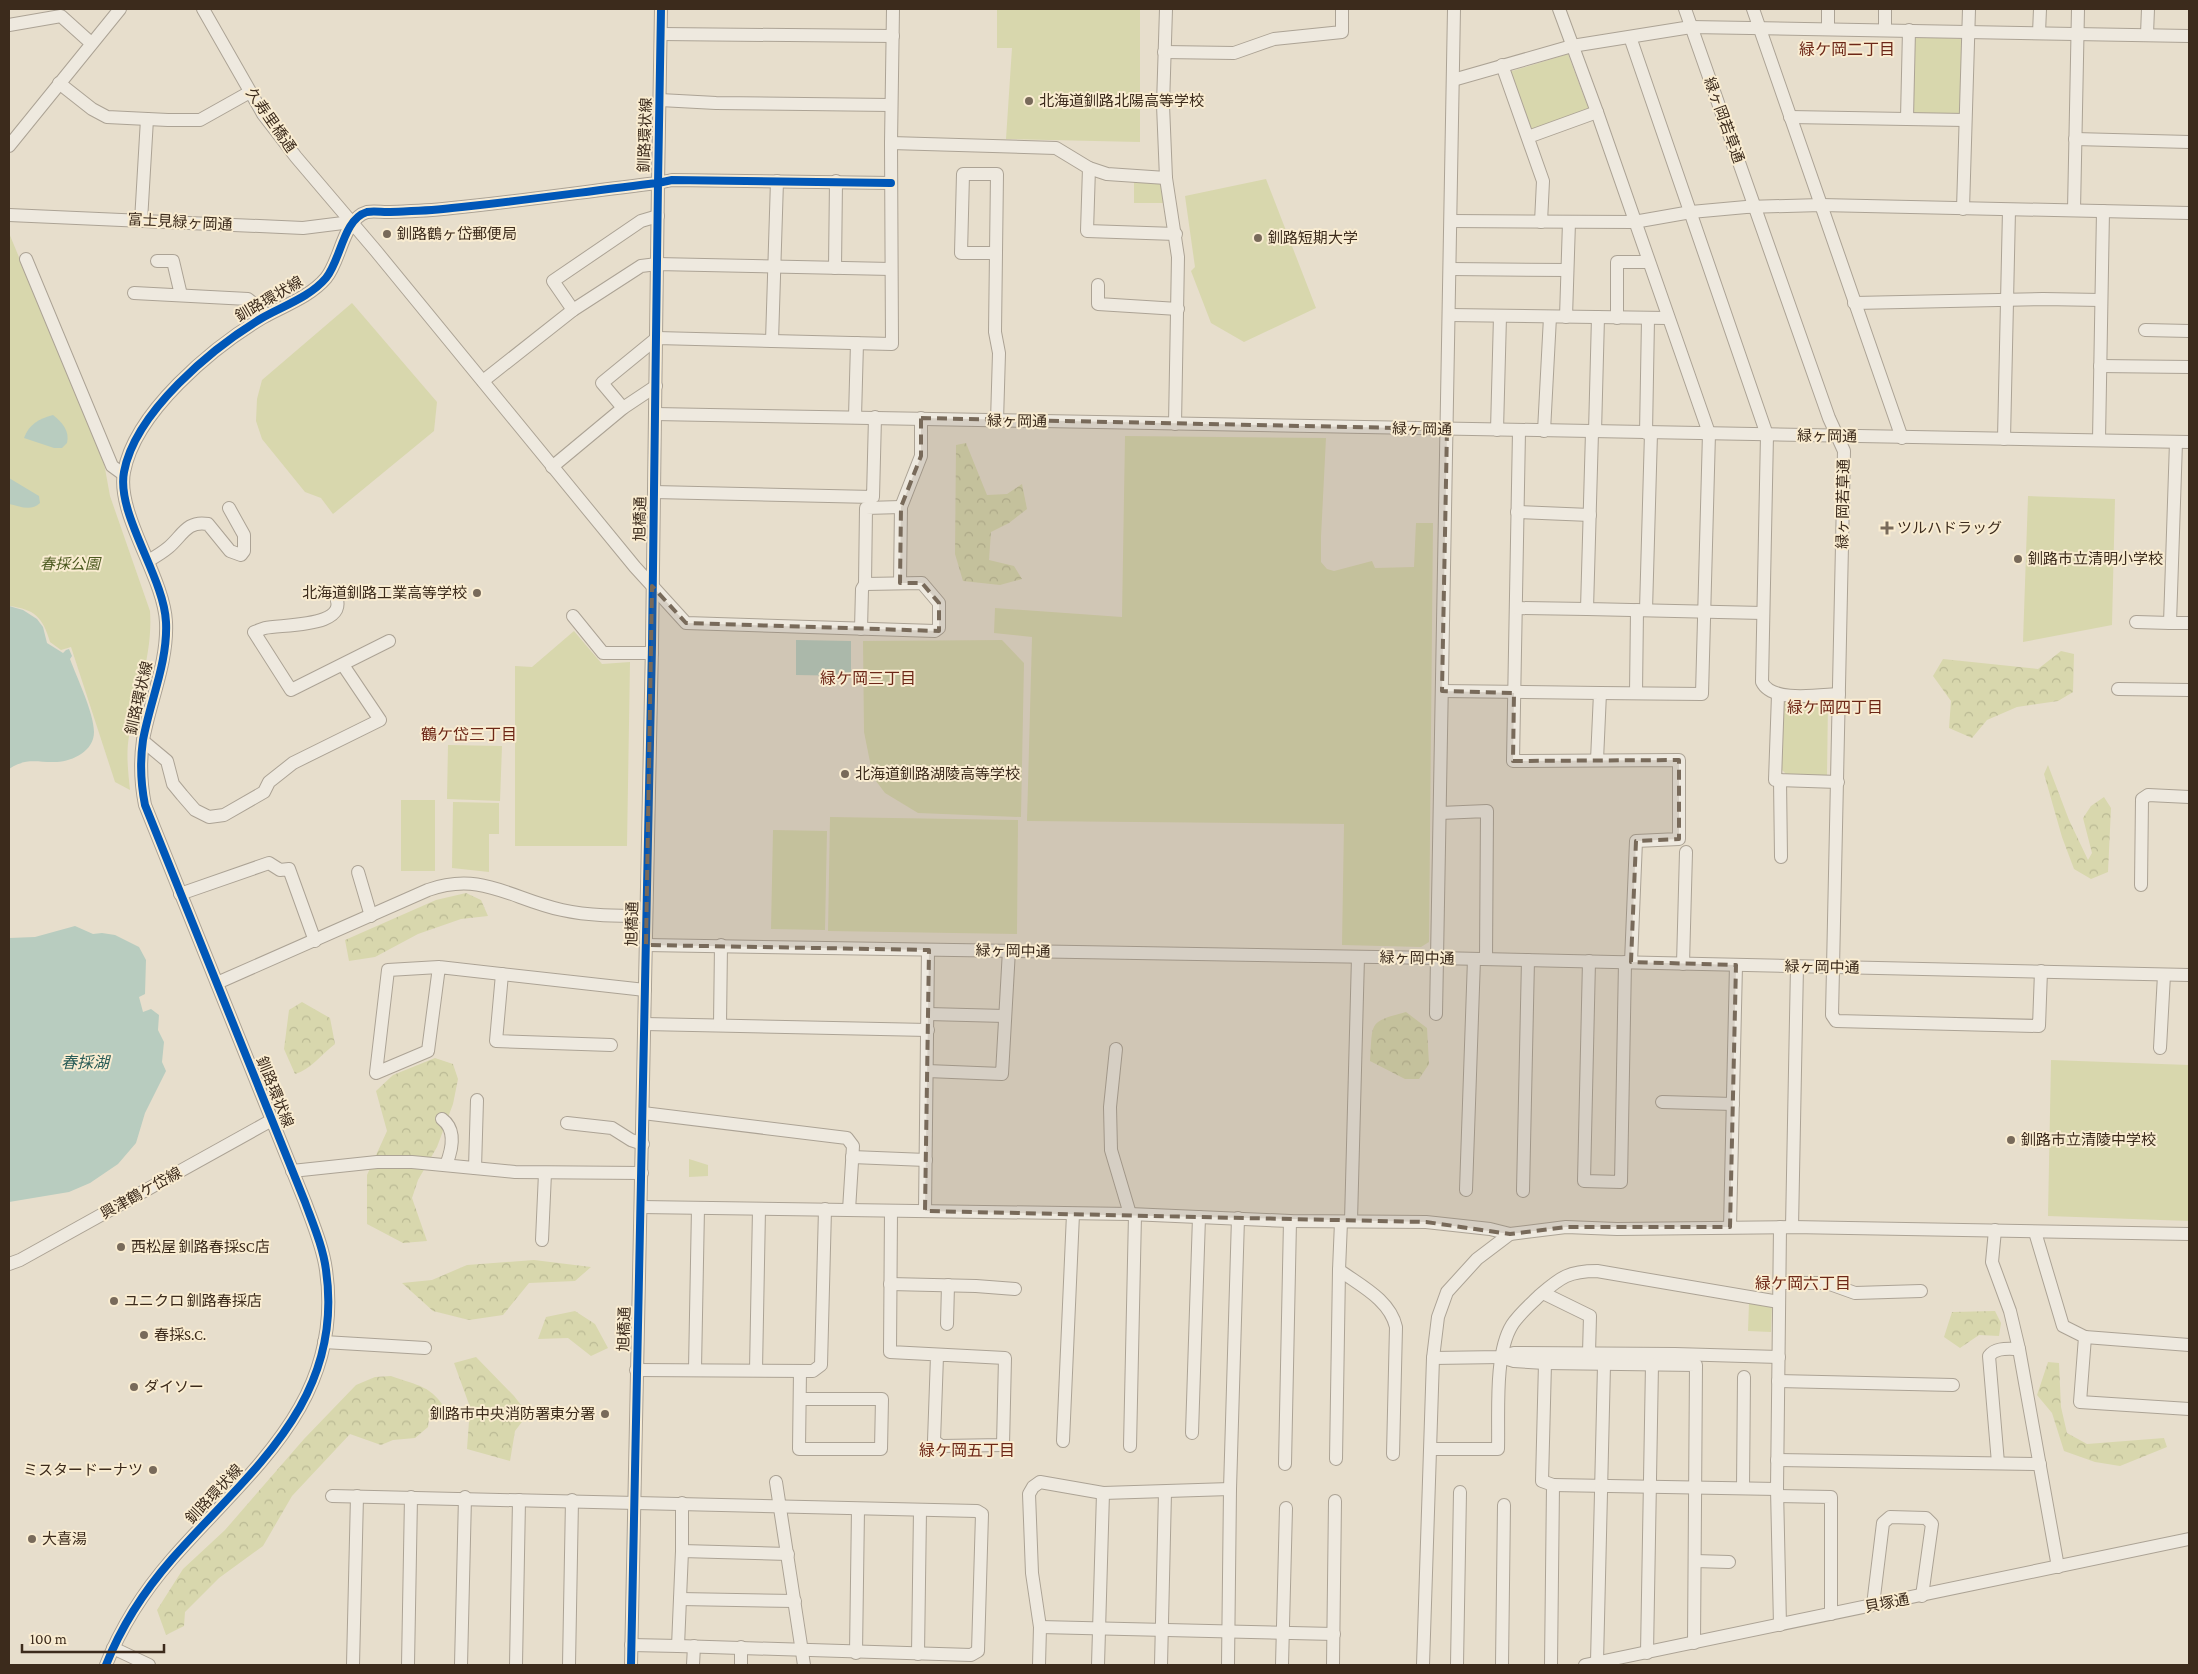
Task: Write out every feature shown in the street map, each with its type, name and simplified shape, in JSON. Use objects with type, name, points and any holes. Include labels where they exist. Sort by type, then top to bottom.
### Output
[{"type":"street","points":[[9,146],[120,9]]},
{"type":"street","name":"久寿里橋通","points":[[203,9],[263,114],[296,157],[483,381],[552,467],[652,586],[686,623],[935,631],[939,628],[939,603],[922,583],[900,583]]},
{"type":"street","name":"釧路環状線","points":[[106,1665],[113,1648],[140,1601],[171,1560],[246,1480],[298,1414],[316,1377],[324,1342],[328,1305],[326,1270],[320,1243],[145,805],[142,766],[143,741],[161,666],[166,623],[162,599],[128,506],[123,474],[136,439],[149,418],[168,396],[200,364],[234,335],[311,291],[325,279],[336,263],[351,222],[366,212],[450,209],[658,183],[661,9]]},
{"type":"street","points":[[623,408],[602,383],[657,338],[892,344],[891,105],[893,9]]},
{"type":"street","points":[[1166,9],[1163,105],[1166,178],[1178,257],[1175,424]]},
{"type":"street","points":[[1164,52],[1234,53],[1274,39],[1342,32],[1342,9]]},
{"type":"street","points":[[1436,1014],[1454,9]]},
{"type":"street","points":[[1442,691],[1702,694],[1709,433],[1559,9]]},
{"type":"street","name":"緑ヶ岡若草通","points":[[1685,9],[1829,418],[1844,451],[1832,1015],[1836,1021],[2039,1026],[2041,971]]},
{"type":"street","points":[[1753,9],[1902,438]]},
{"type":"street","points":[[1828,9],[1828,29]]},
{"type":"street","points":[[1884,30],[1885,9]]},
{"type":"street","points":[[1963,209],[1969,9]]},
{"type":"street","points":[[2039,33],[2040,9]]},
{"type":"street","points":[[2074,210],[2078,9]]},
{"type":"street","points":[[2147,34],[2148,9]]},
{"type":"street","points":[[9,25],[60,16],[92,43]]},
{"type":"street","points":[[1453,80],[1572,46],[1691,27],[2189,36]]},
{"type":"street","points":[[1907,118],[1909,30]]},
{"type":"street","points":[[661,34],[893,36]]},
{"type":"street","points":[[1630,37],[1767,435],[1762,682],[1765,689],[1778,695],[1840,694]]},
{"type":"street","points":[[1502,65],[1543,181],[1541,222]]},
{"type":"street","points":[[59,83],[92,109],[107,117],[147,119],[200,120],[250,92]]},
{"type":"street","points":[[660,100],[716,103],[891,105]]},
{"type":"street","points":[[1528,137],[1597,112]]},
{"type":"street","points":[[1790,117],[1965,120]]},
{"type":"street","points":[[141,221],[147,119]]},
{"type":"street","points":[[2075,139],[2189,142]]},
{"type":"street","points":[[891,143],[1056,148],[1088,168],[1107,174],[1166,178]]},
{"type":"street","points":[[1088,168],[1086,231],[1176,234]]},
{"type":"street","points":[[996,253],[961,252],[963,174],[997,174],[996,253],[995,332],[999,353],[997,421]]},
{"type":"street","points":[[658,183],[672,180],[891,183]]},
{"type":"street","points":[[772,341],[777,181]]},
{"type":"street","points":[[835,268],[836,181]]},
{"type":"street","name":"旭橋通","points":[[631,1665],[652,653],[658,183]]},
{"type":"street","points":[[1450,221],[1634,222],[1691,212],[1755,206],[1821,205],[2189,213]]},
{"type":"street","points":[[2004,439],[2009,210]]},
{"type":"street","points":[[2099,440],[2103,211]]},
{"type":"street","name":"富士見緑ヶ岡通","points":[[9,215],[303,228],[351,222]]},
{"type":"street","points":[[573,310],[553,281],[641,221],[658,216]]},
{"type":"street","points":[[1566,317],[1569,222]]},
{"type":"street","points":[[26,259],[112,466],[123,474]]},
{"type":"street","points":[[157,262],[173,261],[181,295]]},
{"type":"street","points":[[1617,318],[1617,262],[1648,262]]},
{"type":"street","points":[[483,381],[573,310],[641,266],[657,264],[891,269]]},
{"type":"street","points":[[1450,269],[1567,270]]},
{"type":"street","points":[[1098,285],[1098,304],[1178,309]]},
{"type":"street","points":[[134,293],[248,299],[267,316]]},
{"type":"street","points":[[1854,303],[2101,300]]},
{"type":"street","points":[[1449,315],[1667,318]]},
{"type":"street","points":[[1497,430],[1500,316]]},
{"type":"street","points":[[1544,431],[1550,317]]},
{"type":"street","points":[[1587,609],[1598,317]]},
{"type":"street","points":[[1636,694],[1642,610],[1648,433],[1648,319]]},
{"type":"street","points":[[2145,330],[2189,331]]},
{"type":"street","points":[[855,417],[857,343]]},
{"type":"street","points":[[2100,366],[2189,367]]},
{"type":"street","points":[[552,467],[623,408],[656,386]]},
{"type":"street","name":"緑ヶ岡通","points":[[655,414],[2189,442]]},
{"type":"street","points":[[654,492],[872,497],[875,418]]},
{"type":"street","points":[[865,584],[900,583],[901,507],[921,456],[921,418]]},
{"type":"street","points":[[1519,431],[1513,761],[1679,760],[1678,839],[1636,841],[1628,962],[1621,1182],[1584,1181],[1589,961]]},
{"type":"street","points":[[2170,623],[2176,442]]},
{"type":"street","points":[[861,629],[862,589],[865,584],[866,508],[901,507]]},
{"type":"street","points":[[148,561],[169,547],[184,530],[192,525],[201,523],[208,524],[230,551],[241,554],[244,551],[244,535],[229,508]]},
{"type":"street","points":[[1517,512],[1590,515]]},
{"type":"street","points":[[334,593],[338,601],[337,607],[331,616],[322,620],[264,628],[254,632],[291,690],[390,641]]},
{"type":"street","points":[[1516,608],[1763,613]]},
{"type":"street","points":[[573,616],[603,653],[652,653]]},
{"type":"street","points":[[2136,622],[2189,623]]},
{"type":"street","points":[[143,741],[166,761],[173,784],[195,810],[209,817],[224,815],[264,792],[269,782],[293,763],[380,720],[343,665]]},
{"type":"street","points":[[2118,689],[2189,690]]},
{"type":"street","points":[[1597,760],[1600,693]]},
{"type":"street","points":[[1778,695],[1775,780],[1838,782]]},
{"type":"street","points":[[1780,780],[1780,857]]},
{"type":"street","points":[[2141,885],[2142,799],[2148,795],[2189,797]]},
{"type":"street","points":[[1440,813],[1487,811],[1466,1190]]},
{"type":"street","points":[[1682,964],[1686,852]]},
{"type":"street","points":[[180,894],[269,863],[280,870],[289,869],[314,941]]},
{"type":"street","points":[[358,872],[371,916]]},
{"type":"street","points":[[216,983],[443,885],[466,882],[480,884],[560,910],[576,913],[646,916]]},
{"type":"street","name":"緑ヶ岡中通","points":[[646,945],[1437,958],[2189,975]]},
{"type":"street","points":[[720,1025],[721,945]]},
{"type":"street","points":[[925,1211],[928,950]]},
{"type":"street","points":[[927,1071],[1002,1074],[1009,950]]},
{"type":"street","points":[[1336,1459],[1339,1270],[1346,1222],[1358,957]]},
{"type":"street","points":[[1523,1191],[1528,960]]},
{"type":"street","points":[[1730,1227],[1736,965]]},
{"type":"street","points":[[1780,1625],[1777,1493],[1779,1302],[1786,1227],[1797,966]]},
{"type":"street","points":[[439,967],[428,1051],[376,1073],[388,970],[439,967],[644,990]]},
{"type":"street","points":[[502,974],[496,1041],[611,1045]]},
{"type":"street","points":[[2160,1048],[2164,975]]},
{"type":"street","points":[[928,1014],[1005,1016]]},
{"type":"street","points":[[645,1024],[928,1030]]},
{"type":"street","points":[[1116,1050],[1110,1108],[1111,1150],[1132,1214],[1130,1446]]},
{"type":"street","points":[[475,1168],[477,1100]]},
{"type":"street","points":[[1662,1102],[1733,1104]]},
{"type":"street","points":[[643,1113],[847,1138],[853,1146],[849,1210]]},
{"type":"street","points":[[442,1119],[448,1124],[452,1135],[451,1153],[446,1166]]},
{"type":"street","name":"興津鶴ケ岱線","points":[[9,1264],[20,1260],[272,1120]]},
{"type":"street","points":[[567,1123],[612,1128],[631,1140],[643,1144]]},
{"type":"street","points":[[852,1158],[926,1160]]},
{"type":"street","points":[[292,1171],[377,1162],[412,1162],[515,1172],[642,1173]]},
{"type":"street","points":[[542,1240],[544,1173]]},
{"type":"street","points":[[641,1207],[1132,1214],[1290,1221],[1426,1222],[1490,1229],[1510,1234],[1566,1227],[1616,1229],[1786,1227],[2189,1234]]},
{"type":"street","points":[[695,1369],[698,1208]]},
{"type":"street","points":[[756,1370],[758,1209]]},
{"type":"street","points":[[636,1370],[813,1371],[821,1365],[825,1209]]},
{"type":"street","points":[[891,1210],[890,1352],[937,1356],[1005,1358],[1003,1445],[941,1446],[934,1442],[937,1356]]},
{"type":"street","points":[[1063,1441],[1073,1214]]},
{"type":"street","points":[[1192,1433],[1199,1217]]},
{"type":"street","points":[[1228,1665],[1230,1489],[1238,1218]]},
{"type":"street","points":[[1286,1464],[1290,1221]]},
{"type":"street","points":[[1995,1230],[1992,1262],[2010,1311],[2019,1349],[2058,1567]]},
{"type":"street","points":[[2035,1232],[2063,1326],[2085,1337],[2189,1345]]},
{"type":"street","points":[[1423,1665],[1432,1449],[1433,1358],[1438,1317],[1448,1292],[1476,1259],[1510,1234]]},
{"type":"street","points":[[1339,1270],[1387,1306],[1393,1315],[1396,1327],[1393,1454]]},
{"type":"street","points":[[1432,1449],[1498,1449],[1501,1357],[1504,1341],[1512,1325],[1543,1292],[1556,1280],[1567,1275],[1581,1271],[1598,1271],[1779,1302]]},
{"type":"street","points":[[1780,1283],[1827,1283],[1855,1294],[1921,1291]]},
{"type":"street","points":[[890,1284],[1015,1289]]},
{"type":"street","points":[[946,1324],[948,1285]]},
{"type":"street","points":[[1543,1292],[1590,1316],[1589,1353]]},
{"type":"street","points":[[2085,1337],[2080,1402],[2189,1409]]},
{"type":"street","points":[[324,1342],[425,1348]]},
{"type":"street","points":[[1998,1463],[1989,1356],[1992,1352],[2000,1349],[2019,1349]]},
{"type":"street","points":[[1433,1358],[1501,1357],[1514,1353],[1778,1357]]},
{"type":"street","points":[[1501,1357],[1514,1361],[1545,1363],[1696,1365],[1694,1644]]},
{"type":"street","points":[[1545,1363],[1542,1481],[1553,1485],[1743,1488],[1777,1493],[1832,1497],[1832,1614]]},
{"type":"street","points":[[1591,1664],[1604,1364]]},
{"type":"street","points":[[1647,1653],[1652,1364]]},
{"type":"street","points":[[800,1371],[799,1449],[882,1449],[882,1399],[800,1399]]},
{"type":"street","points":[[1743,1488],[1744,1378]]},
{"type":"street","points":[[1778,1381],[1953,1385]]},
{"type":"street","points":[[1777,1460],[2040,1464]]},
{"type":"street","points":[[776,1482],[804,1665]]},
{"type":"street","points":[[1039,1665],[1040,1627],[1032,1573],[1029,1494],[1033,1487],[1040,1482],[1102,1494],[1230,1489]]},
{"type":"street","points":[[1551,1665],[1553,1485]]},
{"type":"street","points":[[1160,1665],[1165,1492]]},
{"type":"street","points":[[1457,1665],[1460,1492]]},
{"type":"street","points":[[1098,1665],[1102,1494]]},
{"type":"street","points":[[332,1496],[465,1497],[519,1500],[977,1511],[982,1514],[978,1651],[971,1655],[631,1645]]},
{"type":"street","points":[[353,1665],[357,1496]]},
{"type":"street","points":[[408,1665],[411,1497]]},
{"type":"street","points":[[460,1665],[465,1497]]},
{"type":"street","points":[[516,1665],[519,1500]]},
{"type":"street","points":[[569,1665],[572,1500]]},
{"type":"street","points":[[1333,1665],[1335,1500]]},
{"type":"street","points":[[678,1646],[682,1503]]},
{"type":"street","points":[[1502,1665],[1504,1505]]},
{"type":"street","points":[[1282,1665],[1286,1508]]},
{"type":"street","points":[[856,1653],[858,1509]]},
{"type":"street","points":[[918,1654],[920,1510]]},
{"type":"street","points":[[1873,1605],[1884,1523],[1890,1517],[1926,1518],[1932,1524],[1922,1596]]},
{"type":"street","name":"貝塚通","points":[[1591,1664],[2189,1539]]},
{"type":"street","points":[[682,1551],[788,1554]]},
{"type":"street","points":[[1695,1561],[1729,1562]]},
{"type":"street","points":[[680,1598],[795,1601]]},
{"type":"street","points":[[1040,1627],[1334,1634]]},
{"type":"street","points":[[693,1665],[694,1646]]},
{"type":"street","points":[[741,1647],[741,1665]]},
{"type":"street","points":[[113,1648],[149,1665]]},
{"type":"highlighted area","points":[[921,418],[1447,429],[1442,691],[1514,693],[1513,761],[1679,760],[1679,839],[1636,841],[1631,962],[1736,965],[1730,1227],[1566,1227],[1510,1234],[1426,1222],[925,1211],[929,950],[646,945],[652,586],[686,623],[939,631],[939,603],[922,583],[900,583],[901,507],[921,456]]},
{"type":"green space","points":[[997,9],[1140,9],[1140,142],[1006,139],[1012,48],[997,48]]},
{"type":"green space","points":[[1913,36],[1963,39],[1961,116],[1911,115]]},
{"type":"green space","points":[[1568,54],[1589,110],[1531,132],[1509,72]]},
{"type":"green space","points":[[1266,179],[1316,308],[1244,342],[1211,323],[1191,271],[1195,267],[1185,196]]},
{"type":"green space","points":[[1156,180],[1161,185],[1164,203],[1134,203],[1134,181]]},
{"type":"green space","name":"春採公園","points":[[9,233],[104,463],[110,496],[150,611],[147,658],[128,743],[130,790],[115,782],[71,647],[61,650],[50,642],[41,620],[25,609],[9,606]]},
{"type":"green space","points":[[352,303],[437,402],[434,431],[333,514],[321,498],[305,492],[262,439],[256,421],[257,399],[262,380]]},
{"type":"green space","points":[[1125,436],[1326,438],[1321,562],[1327,569],[1334,571],[1372,561],[1375,568],[1414,567],[1416,523],[1433,523],[1429,942],[1421,947],[1342,945],[1344,824],[1027,821],[1032,637],[994,633],[995,608],[1122,617]]},
{"type":"green space","points":[[966,443],[987,495],[1007,494],[1022,484],[1027,509],[1009,523],[991,532],[989,560],[1014,566],[1022,579],[1000,585],[963,581],[955,554],[956,445]]},
{"type":"green space","points":[[2028,496],[2115,499],[2112,625],[2023,642]]},
{"type":"green space","points":[[574,631],[602,664],[630,662],[627,846],[515,846],[515,666],[532,667]]},
{"type":"green space","points":[[1002,640],[1024,663],[1021,817],[918,813],[885,793],[873,777],[864,732],[863,641]]},
{"type":"green space","points":[[2061,651],[2074,654],[2073,692],[2058,701],[2017,707],[1987,720],[1972,738],[1949,728],[1951,701],[1933,676],[1943,659],[2038,669]]},
{"type":"green space","points":[[1787,699],[1828,700],[1827,776],[1787,775],[1782,770],[1781,706]]},
{"type":"green space","points":[[448,745],[502,746],[500,801],[447,799]]},
{"type":"green space","points":[[2048,765],[2069,820],[2088,860],[2092,853],[2083,818],[2091,806],[2104,797],[2111,808],[2108,872],[2091,879],[2074,869],[2062,837],[2044,774]]},
{"type":"green space","points":[[401,800],[435,800],[435,871],[401,871]]},
{"type":"green space","points":[[453,802],[499,803],[499,834],[489,834],[489,872],[452,868]]},
{"type":"green space","points":[[830,817],[1018,820],[1017,934],[828,931]]},
{"type":"green space","points":[[773,830],[827,831],[825,930],[771,929]]},
{"type":"green space","points":[[466,893],[481,900],[488,916],[461,919],[418,934],[375,957],[349,961],[345,940],[436,900]]},
{"type":"green space","points":[[302,1002],[330,1018],[335,1044],[311,1065],[295,1074],[284,1049],[289,1010]]},
{"type":"green space","points":[[1406,1012],[1427,1028],[1429,1064],[1419,1079],[1405,1079],[1370,1061],[1371,1039],[1374,1026],[1384,1019]]},
{"type":"green space","points":[[435,1058],[453,1064],[458,1079],[453,1104],[437,1147],[418,1180],[412,1198],[427,1241],[403,1243],[367,1224],[367,1175],[387,1131],[376,1091],[393,1075]]},
{"type":"green space","points":[[2051,1060],[2189,1065],[2189,1221],[2048,1216]]},
{"type":"green space","points":[[689,1159],[708,1165],[708,1176],[689,1177]]},
{"type":"green space","points":[[534,1260],[591,1267],[575,1281],[529,1283],[503,1315],[469,1320],[433,1311],[402,1283],[432,1280],[467,1265]]},
{"type":"green space","points":[[1749,1303],[1772,1306],[1771,1332],[1748,1331]]},
{"type":"green space","points":[[575,1311],[595,1324],[608,1348],[591,1356],[568,1338],[538,1339],[546,1317]]},
{"type":"green space","points":[[1995,1311],[2001,1323],[1999,1336],[1979,1335],[1960,1348],[1944,1337],[1952,1312]]},
{"type":"green space","points":[[476,1357],[514,1396],[528,1414],[515,1431],[510,1461],[467,1449],[470,1407],[454,1363]]},
{"type":"green space","points":[[2048,1362],[2059,1363],[2061,1407],[2067,1433],[2087,1444],[2164,1438],[2167,1447],[2120,1466],[2095,1462],[2064,1451],[2052,1413],[2037,1395]]},
{"type":"green space","points":[[391,1376],[430,1391],[436,1396],[447,1412],[440,1412],[429,1419],[428,1427],[415,1438],[393,1440],[381,1445],[350,1434],[292,1496],[263,1546],[219,1578],[185,1612],[184,1626],[166,1635],[157,1610],[183,1569],[225,1530],[304,1439],[356,1385],[375,1377]]},
{"type":"water","points":[[53,415],[66,431],[68,439],[62,448],[54,448],[24,438],[35,423]]},
{"type":"water","points":[[9,478],[39,496],[40,503],[29,508],[9,504]]},
{"type":"water","points":[[9,606],[23,610],[37,619],[43,627],[47,643],[63,653],[69,649],[72,656],[70,659],[85,696],[94,732],[93,739],[87,750],[70,760],[57,762],[33,761],[15,765],[9,769]]},
{"type":"water","points":[[796,640],[851,641],[851,676],[796,675]]},
{"type":"water","name":"春採湖","points":[[75,926],[93,934],[115,935],[139,947],[146,960],[145,994],[139,997],[143,1012],[151,1009],[159,1015],[158,1030],[164,1042],[162,1062],[166,1071],[145,1113],[136,1143],[118,1164],[90,1183],[69,1192],[9,1202],[9,938],[35,937]]},
{"type":"cycle path","points":[[106,1665],[126,1623],[152,1583],[231,1496],[285,1431],[306,1397],[321,1359],[328,1317],[326,1270],[323,1253],[314,1227],[145,805],[141,773],[142,748],[164,652],[166,622],[157,585],[133,526],[123,489],[124,472],[131,449],[143,427],[159,405],[199,364],[242,331],[320,285],[331,270],[347,231],[359,216],[367,212],[444,209],[658,183],[661,9]]},
{"type":"cycle path","points":[[631,1665],[652,645],[658,183],[672,180],[891,183]]},
{"type":"place","name":"北海道釧路北陽高等学校","points":[[1029,101]]},
{"type":"place","name":"釧路鶴ヶ岱郵便局","points":[[387,234]]},
{"type":"place","name":"釧路短期大学","points":[[1258,238]]},
{"type":"place","name":"ツルハドラッグ","points":[[1887,528]]},
{"type":"place","name":"釧路市立清明小学校","points":[[2018,559]]},
{"type":"place","name":"北海道釧路工業高等学校","points":[[477,593]]},
{"type":"place","name":"北海道釧路湖陵高等学校","points":[[845,774]]},
{"type":"place","name":"釧路市立清陵中学校","points":[[2011,1140]]},
{"type":"place","name":"西松屋 釧路春採SC店","points":[[121,1247]]},
{"type":"place","name":"ユニクロ 釧路春採店","points":[[114,1301]]},
{"type":"place","name":"春採S.C.","points":[[144,1335]]},
{"type":"place","name":"ダイソー","points":[[134,1387]]},
{"type":"place","name":"釧路市中央消防署東分署","points":[[605,1414]]},
{"type":"place","name":"ミスタードーナツ","points":[[153,1470]]},
{"type":"place","name":"大喜湯","points":[[32,1539]]},
{"type":"district","name":"緑ケ岡二丁目","points":[[1847,49]]},
{"type":"district","name":"緑ケ岡三丁目","points":[[868,678]]},
{"type":"district","name":"緑ケ岡四丁目","points":[[1835,707]]},
{"type":"district","name":"鶴ケ岱三丁目","points":[[469,734]]},
{"type":"district","name":"緑ケ岡六丁目","points":[[1803,1283]]},
{"type":"district","name":"緑ケ岡五丁目","points":[[967,1450]]}]
